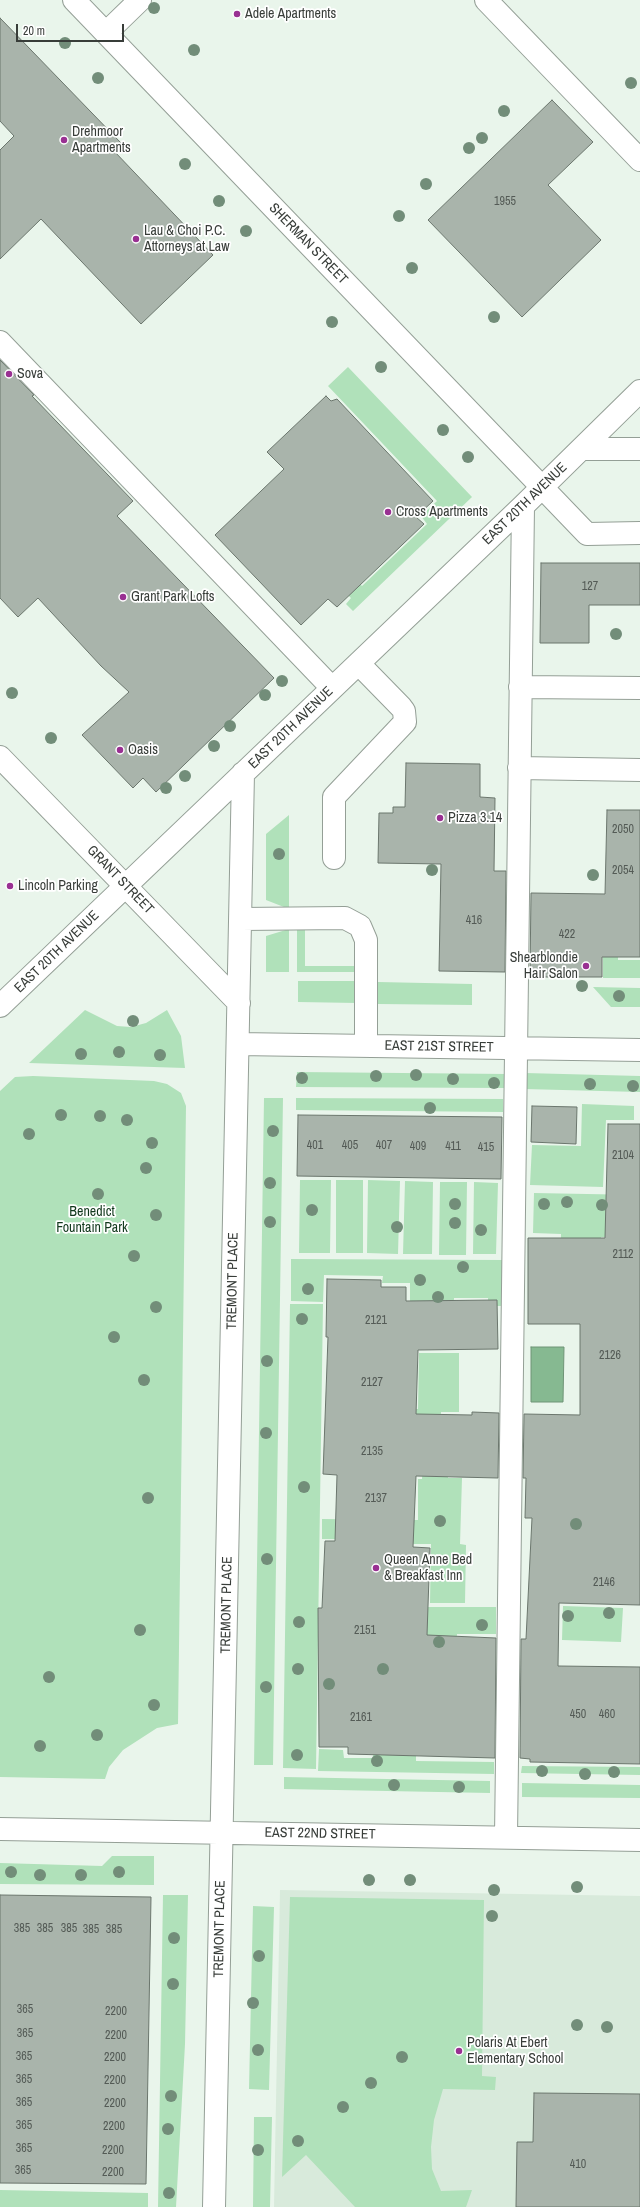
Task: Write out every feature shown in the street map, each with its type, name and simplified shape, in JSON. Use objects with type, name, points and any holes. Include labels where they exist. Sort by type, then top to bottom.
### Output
[{"type":"street","name":"SHERMAN STREET","points":[[74,0],[541,488],[587,534],[640,533]]},
{"type":"street","points":[[106,33],[140,0]]},
{"type":"street","points":[[486,0],[640,160]]},
{"type":"street","points":[[0,342],[332,688]]},
{"type":"street","name":"EAST 20TH AVENUE","points":[[0,1006],[523,506],[640,390]]},
{"type":"street","name":"EAST 20TH AVENUE","points":[[581,449],[640,401]]},
{"type":"street","points":[[581,449],[640,449]]},
{"type":"street","points":[[506,1837],[523,506]]},
{"type":"street","points":[[334,858],[334,797],[405,722],[402,707],[358,664]]},
{"type":"street","points":[[520,687],[640,688]]},
{"type":"street","name":"GRANT STREET","points":[[0,757],[239,1003]]},
{"type":"street","points":[[519,768],[640,770]]},
{"type":"street","name":"TREMONT PLACE","points":[[214,2207],[243,773]]},
{"type":"street","points":[[241,919],[345,918],[360,926],[366,940],[366,1046]]},
{"type":"street","name":"EAST 21ST STREET","points":[[238,1044],[640,1050]]},
{"type":"street","name":"EAST 22ND STREET","points":[[0,1829],[640,1840]]},
{"type":"shaded area","points":[[531,1347],[564,1347],[563,1402],[531,1402]]},
{"type":"shaded area","name":"Polaris At Ebert Elementary School","points":[[280,1890],[640,1896],[640,2207],[274,2207]]},
{"type":"green space","points":[[348,367],[472,497],[353,611],[346,604],[351,598],[344,591],[356,580],[362,586],[427,524],[421,516],[437,501],[328,386]]},
{"type":"green space","points":[[289,815],[289,909],[266,900],[266,834]]},
{"type":"green space","points":[[603,918],[618,918],[618,960],[640,960],[640,978],[603,978]]},
{"type":"green space","points":[[297,928],[305,929],[305,966],[357,966],[357,972],[297,972]]},
{"type":"green space","points":[[289,929],[289,972],[266,972],[266,936]]},
{"type":"green space","points":[[298,981],[358,981],[357,1003],[298,1002]]},
{"type":"green space","points":[[378,982],[472,984],[472,1005],[378,1004]]},
{"type":"green space","points":[[593,987],[640,988],[640,1007],[611,1007]]},
{"type":"green space","points":[[85,1010],[117,1026],[131,1027],[146,1023],[167,1010],[181,1036],[185,1068],[29,1063]]},
{"type":"green space","points":[[297,1072],[508,1074],[508,1088],[296,1087]]},
{"type":"green space","points":[[525,1073],[640,1076],[640,1092],[524,1089]]},
{"type":"green space","name":"Benedict Fountain Park","points":[[33,1076],[154,1081],[167,1084],[181,1093],[186,1106],[178,1724],[157,1728],[123,1750],[109,1767],[105,1779],[0,1777],[0,1091],[15,1077]]},
{"type":"green space","points":[[264,1098],[283,1098],[273,1765],[254,1765]]},
{"type":"green space","points":[[296,1098],[503,1099],[503,1112],[296,1110]]},
{"type":"green space","points":[[582,1104],[634,1106],[634,1120],[606,1120],[603,1187],[530,1185],[532,1145],[581,1146]]},
{"type":"green space","points":[[300,1180],[331,1180],[330,1253],[299,1253]]},
{"type":"green space","points":[[336,1180],[363,1180],[363,1253],[336,1253]]},
{"type":"green space","points":[[368,1180],[400,1181],[398,1254],[367,1253]]},
{"type":"green space","points":[[405,1181],[433,1182],[432,1254],[403,1254]]},
{"type":"green space","points":[[440,1182],[467,1182],[466,1255],[439,1255]]},
{"type":"green space","points":[[474,1182],[498,1183],[496,1254],[473,1254]]},
{"type":"green space","points":[[534,1193],[640,1195],[617,1237],[601,1237],[601,1269],[560,1269],[561,1234],[533,1233]]},
{"type":"green space","points":[[291,1259],[503,1260],[503,1306],[488,1306],[488,1298],[454,1298],[453,1331],[410,1302],[410,1283],[382,1283],[383,1276],[324,1275],[323,1302],[291,1301]]},
{"type":"green space","points":[[290,1304],[323,1304],[316,1769],[283,1768]]},
{"type":"green space","points":[[419,1353],[459,1353],[459,1412],[441,1412],[440,1444],[411,1409],[418,1409]]},
{"type":"green space","points":[[423,1449],[448,1449],[448,1478],[462,1478],[460,1544],[466,1545],[465,1603],[430,1603],[431,1544],[411,1544],[411,1540],[322,1539],[322,1519],[418,1520],[418,1479],[422,1479]]},
{"type":"green space","points":[[563,1606],[623,1608],[621,1642],[562,1640]]},
{"type":"green space","points":[[426,1607],[496,1607],[496,1634],[457,1634],[456,1661],[415,1661]]},
{"type":"green space","points":[[416,1728],[416,1761],[494,1762],[494,1774],[318,1771],[319,1749],[343,1750],[344,1758],[373,1758],[373,1752]]},
{"type":"green space","points":[[522,1766],[640,1767],[640,1775],[521,1773]]},
{"type":"green space","points":[[284,1777],[490,1781],[490,1793],[284,1789]]},
{"type":"green space","points":[[522,1783],[640,1785],[640,1798],[522,1797]]},
{"type":"green space","points":[[112,1856],[154,1856],[154,1885],[0,1884],[0,1863],[102,1866]]},
{"type":"green space","points":[[163,1895],[188,1895],[185,2044],[176,2207],[158,2207]]},
{"type":"green space","points":[[290,1897],[484,1900],[482,2076],[496,2077],[495,2090],[443,2089],[434,2120],[431,2147],[432,2169],[441,2191],[472,2190],[466,2207],[355,2207],[306,2155],[282,2177]]},
{"type":"green space","points":[[253,1906],[274,1907],[269,2090],[249,2089]]},
{"type":"green space","points":[[254,2117],[272,2117],[270,2207],[253,2207]]},
{"type":"green space","points":[[0,2190],[148,2193],[148,2207],[0,2207]]},
{"type":"building","points":[[0,18],[121,143],[114,151],[213,255],[141,324],[41,219],[0,259],[0,150],[14,136],[0,121]]},
{"type":"building","points":[[552,100],[593,142],[548,185],[601,240],[522,317],[428,220]]},
{"type":"building","name":"Grant Park Lofts","points":[[0,360],[34,395],[32,396],[133,501],[117,516],[274,678],[156,792],[143,778],[133,788],[82,735],[129,692],[101,666],[38,598],[18,617],[0,598]]},
{"type":"building","name":"Cross Apartments","points":[[326,396],[331,401],[337,399],[433,501],[416,517],[424,524],[337,607],[328,599],[301,625],[215,535],[284,469],[267,452]]},
{"type":"building","points":[[541,563],[640,563],[640,605],[589,605],[589,643],[540,643]]},
{"type":"building","points":[[406,763],[480,764],[480,797],[495,798],[494,871],[506,871],[505,972],[439,971],[441,864],[378,863],[379,813],[393,813],[393,807],[405,807]]},
{"type":"building","points":[[607,810],[640,810],[640,957],[602,957],[602,977],[532,977],[532,973],[530,973],[531,893],[605,894]]},
{"type":"building","points":[[532,1106],[577,1107],[576,1144],[531,1142]]},
{"type":"building","points":[[298,1115],[502,1117],[501,1179],[297,1176]]},
{"type":"building","points":[[608,1124],[640,1124],[640,1605],[559,1603],[558,1666],[640,1667],[640,1764],[530,1762],[530,1759],[520,1758],[521,1639],[526,1639],[532,1518],[525,1518],[526,1478],[523,1478],[524,1414],[580,1415],[580,1324],[528,1324],[528,1238],[605,1238]]},
{"type":"building","points":[[327,1279],[381,1280],[381,1287],[406,1287],[406,1301],[497,1300],[498,1349],[418,1350],[416,1414],[472,1415],[472,1412],[499,1413],[498,1478],[416,1476],[413,1547],[430,1548],[427,1635],[496,1638],[495,1758],[348,1754],[348,1747],[319,1747],[318,1608],[322,1608],[325,1541],[335,1541],[337,1475],[323,1474],[328,1337],[326,1337]]},
{"type":"building","points":[[0,1895],[151,1897],[146,2184],[0,2183]]},
{"type":"building","points":[[534,2093],[640,2094],[640,2207],[516,2207],[517,2142],[533,2142]]},
{"type":"place","name":"Adele Apartments","points":[[237,14]]},
{"type":"place","name":"Drehmoor Apartments","points":[[64,140]]},
{"type":"place","name":"Lau & Choi P.C. Attorneys at Law","points":[[136,239]]},
{"type":"place","name":"Sova","points":[[9,374]]},
{"type":"place","name":"Cross Apartments","points":[[388,512]]},
{"type":"place","name":"Grant Park Lofts","points":[[123,597]]},
{"type":"place","name":"Oasis","points":[[120,750]]},
{"type":"place","name":"Pizza 3.14","points":[[440,818]]},
{"type":"place","name":"Lincoln Parking","points":[[10,886]]},
{"type":"place","name":"Shearblondie Hair Salon","points":[[586,966]]},
{"type":"place","name":"Queen Anne Bed & Breakfast Inn","points":[[376,1568]]},
{"type":"place","name":"Polaris At Ebert Elementary School","points":[[459,2051]]}]
